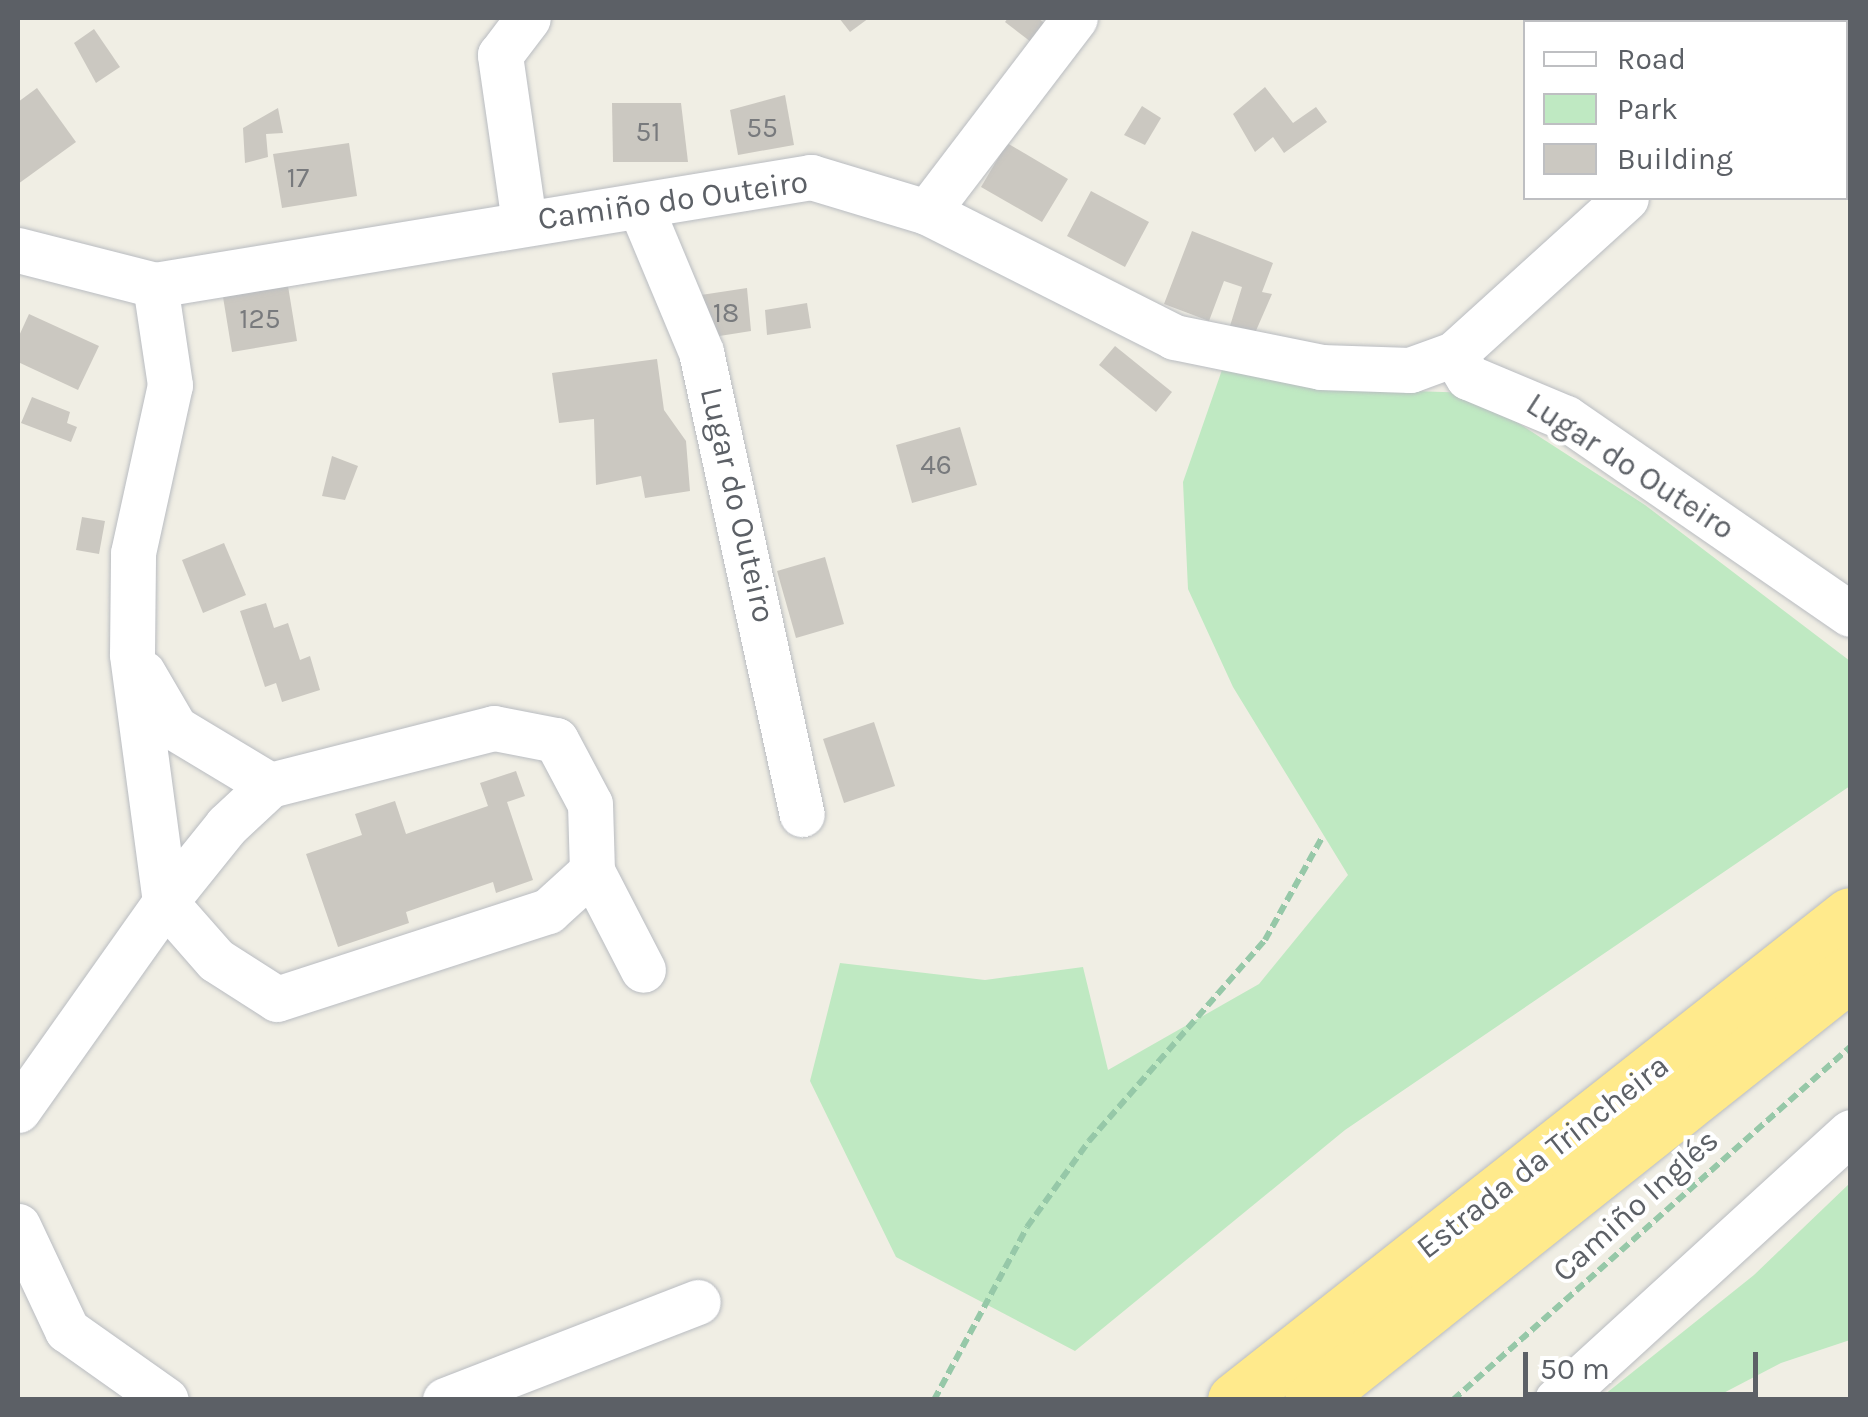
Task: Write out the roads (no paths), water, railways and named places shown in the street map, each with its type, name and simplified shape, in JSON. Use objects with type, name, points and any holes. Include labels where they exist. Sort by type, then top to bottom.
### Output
[{"type":"highway","name":"Estrada da Trincheira","points":[[1236,1400],[1850,915]]},
{"type":"highway","name":"Estrada da Trincheira","points":[[1312,1400],[1850,974]]},
{"type":"street","points":[[524,222],[500,55],[528,18]]},
{"type":"street","points":[[928,212],[1075,18]]},
{"type":"street","name":"Camiño do Outeiro","points":[[155,286],[811,177],[928,212],[1174,338],[1321,367],[1410,370],[1454,354]]},
{"type":"street","points":[[1454,354],[1624,200]]},
{"type":"street","name":"Lugar do Outeiro","points":[[640,206],[701,352],[802,814]]},
{"type":"street","points":[[18,250],[155,286],[170,385],[133,553],[132,654],[165,902],[216,960],[277,999],[548,912],[592,870]]},
{"type":"street","name":"Lugar do Outeiro","points":[[1454,354],[1468,377],[1566,418],[1850,614]]},
{"type":"street","points":[[132,654],[175,728],[270,785]]},
{"type":"street","points":[[18,1110],[165,902],[227,824],[270,785],[494,728],[556,740],[590,804],[592,870],[643,970]]},
{"type":"street","points":[[1557,1400],[1850,1132]]},
{"type":"street","points":[[18,1226],[67,1330],[166,1400]]},
{"type":"street","points":[[445,1400],[698,1302]]}]
